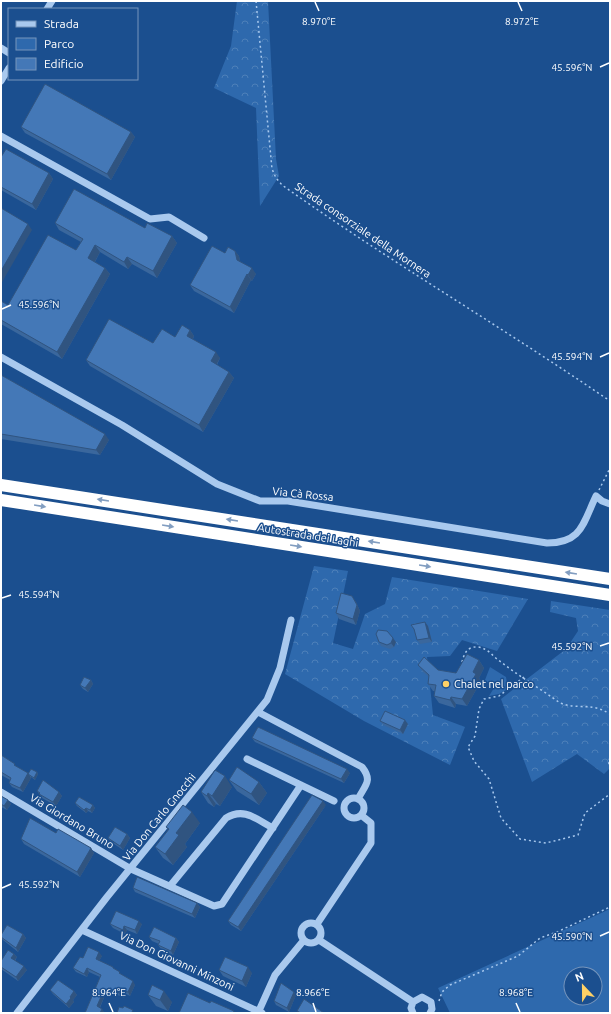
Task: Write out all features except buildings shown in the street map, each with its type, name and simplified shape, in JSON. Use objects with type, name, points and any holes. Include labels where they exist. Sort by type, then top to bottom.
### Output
[{"type":"highway","name":"Autostrada dei Laghi","points":[[1,485],[610,579]]},
{"type":"highway","name":"Autostrada dei Laghi","points":[[1,500],[610,595]]},
{"type":"street","points":[[1,81],[8,70]]},
{"type":"street","points":[[1,136],[150,218],[169,217],[204,238]]},
{"type":"street","name":"Via Cà Rossa","points":[[1,357],[122,425],[217,484],[260,501],[288,501],[547,543],[559,543],[574,537],[581,528],[596,496]]},
{"type":"street","points":[[596,496],[610,504]]},
{"type":"street","name":"Via Don Carlo Gnocchi","points":[[19,1013],[82,930],[267,700],[280,668],[292,620]]},
{"type":"street","points":[[258,712],[362,767],[368,774],[368,780],[358,799]]},
{"type":"street","points":[[247,759],[334,801]]},
{"type":"street","name":"Via Giordano Bruno","points":[[1,792],[131,869],[214,906],[222,904],[301,785]]},
{"type":"street","points":[[351,798],[358,799],[364,806],[361,815],[352,818],[344,812],[345,802],[351,798]]},
{"type":"street","points":[[170,886],[226,818],[234,813],[246,814],[273,828]]},
{"type":"street","points":[[316,924],[372,843],[371,823],[361,815]]},
{"type":"street","points":[[310,923],[316,924],[321,933],[319,940],[313,943],[304,940],[301,935],[302,928],[310,923]]},
{"type":"street","name":"Via Don Giovanni Minzoni","points":[[82,930],[260,1012]]},
{"type":"street","points":[[260,1012],[275,974],[304,940]]},
{"type":"street","points":[[319,940],[413,1002]]},
{"type":"street","points":[[413,1013],[411,1008],[413,1002],[422,997],[428,1000],[432,1006],[430,1013]]},
{"type":"path","name":"Strada consorziale della Mornera","points":[[256,1],[272,169],[276,178],[282,185],[350,233],[564,370],[610,402]]},
{"type":"path","points":[[596,496],[610,468]]},
{"type":"path","points":[[462,664],[464,653],[469,648],[478,647],[489,651],[500,662],[524,677],[560,704],[570,707],[586,705],[596,707],[610,714]]},
{"type":"path","points":[[524,677],[499,696],[484,699],[479,709],[475,736],[468,748],[474,761],[488,779],[501,818],[520,839],[546,843],[578,835],[585,813],[610,794]]},
{"type":"path","points":[[610,758],[608,762],[610,765]]},
{"type":"path","points":[[438,1004],[442,992],[450,985],[518,956],[540,938],[557,932],[610,907]]},
{"type":"green space","points":[[237,1],[268,1],[276,159],[279,176],[260,206],[256,108],[214,88],[231,46]]},
{"type":"green space","points":[[314,566],[348,571],[333,643],[353,649],[365,614],[385,604],[392,577],[528,599],[497,651],[462,640],[450,656],[427,657],[433,715],[465,727],[450,765],[364,721],[285,674]]},
{"type":"green space","points":[[551,601],[610,610],[610,768],[604,774],[577,754],[532,782],[501,699],[566,649],[578,631],[576,618],[550,612]]},
{"type":"green space","points":[[490,667],[506,677],[508,689],[499,694],[489,696],[494,688],[485,680]]},
{"type":"green space","points":[[610,909],[610,1013],[450,1013],[438,988]]},
{"type":"place","name":"Chalet nel parco","points":[[446,684]]}]
